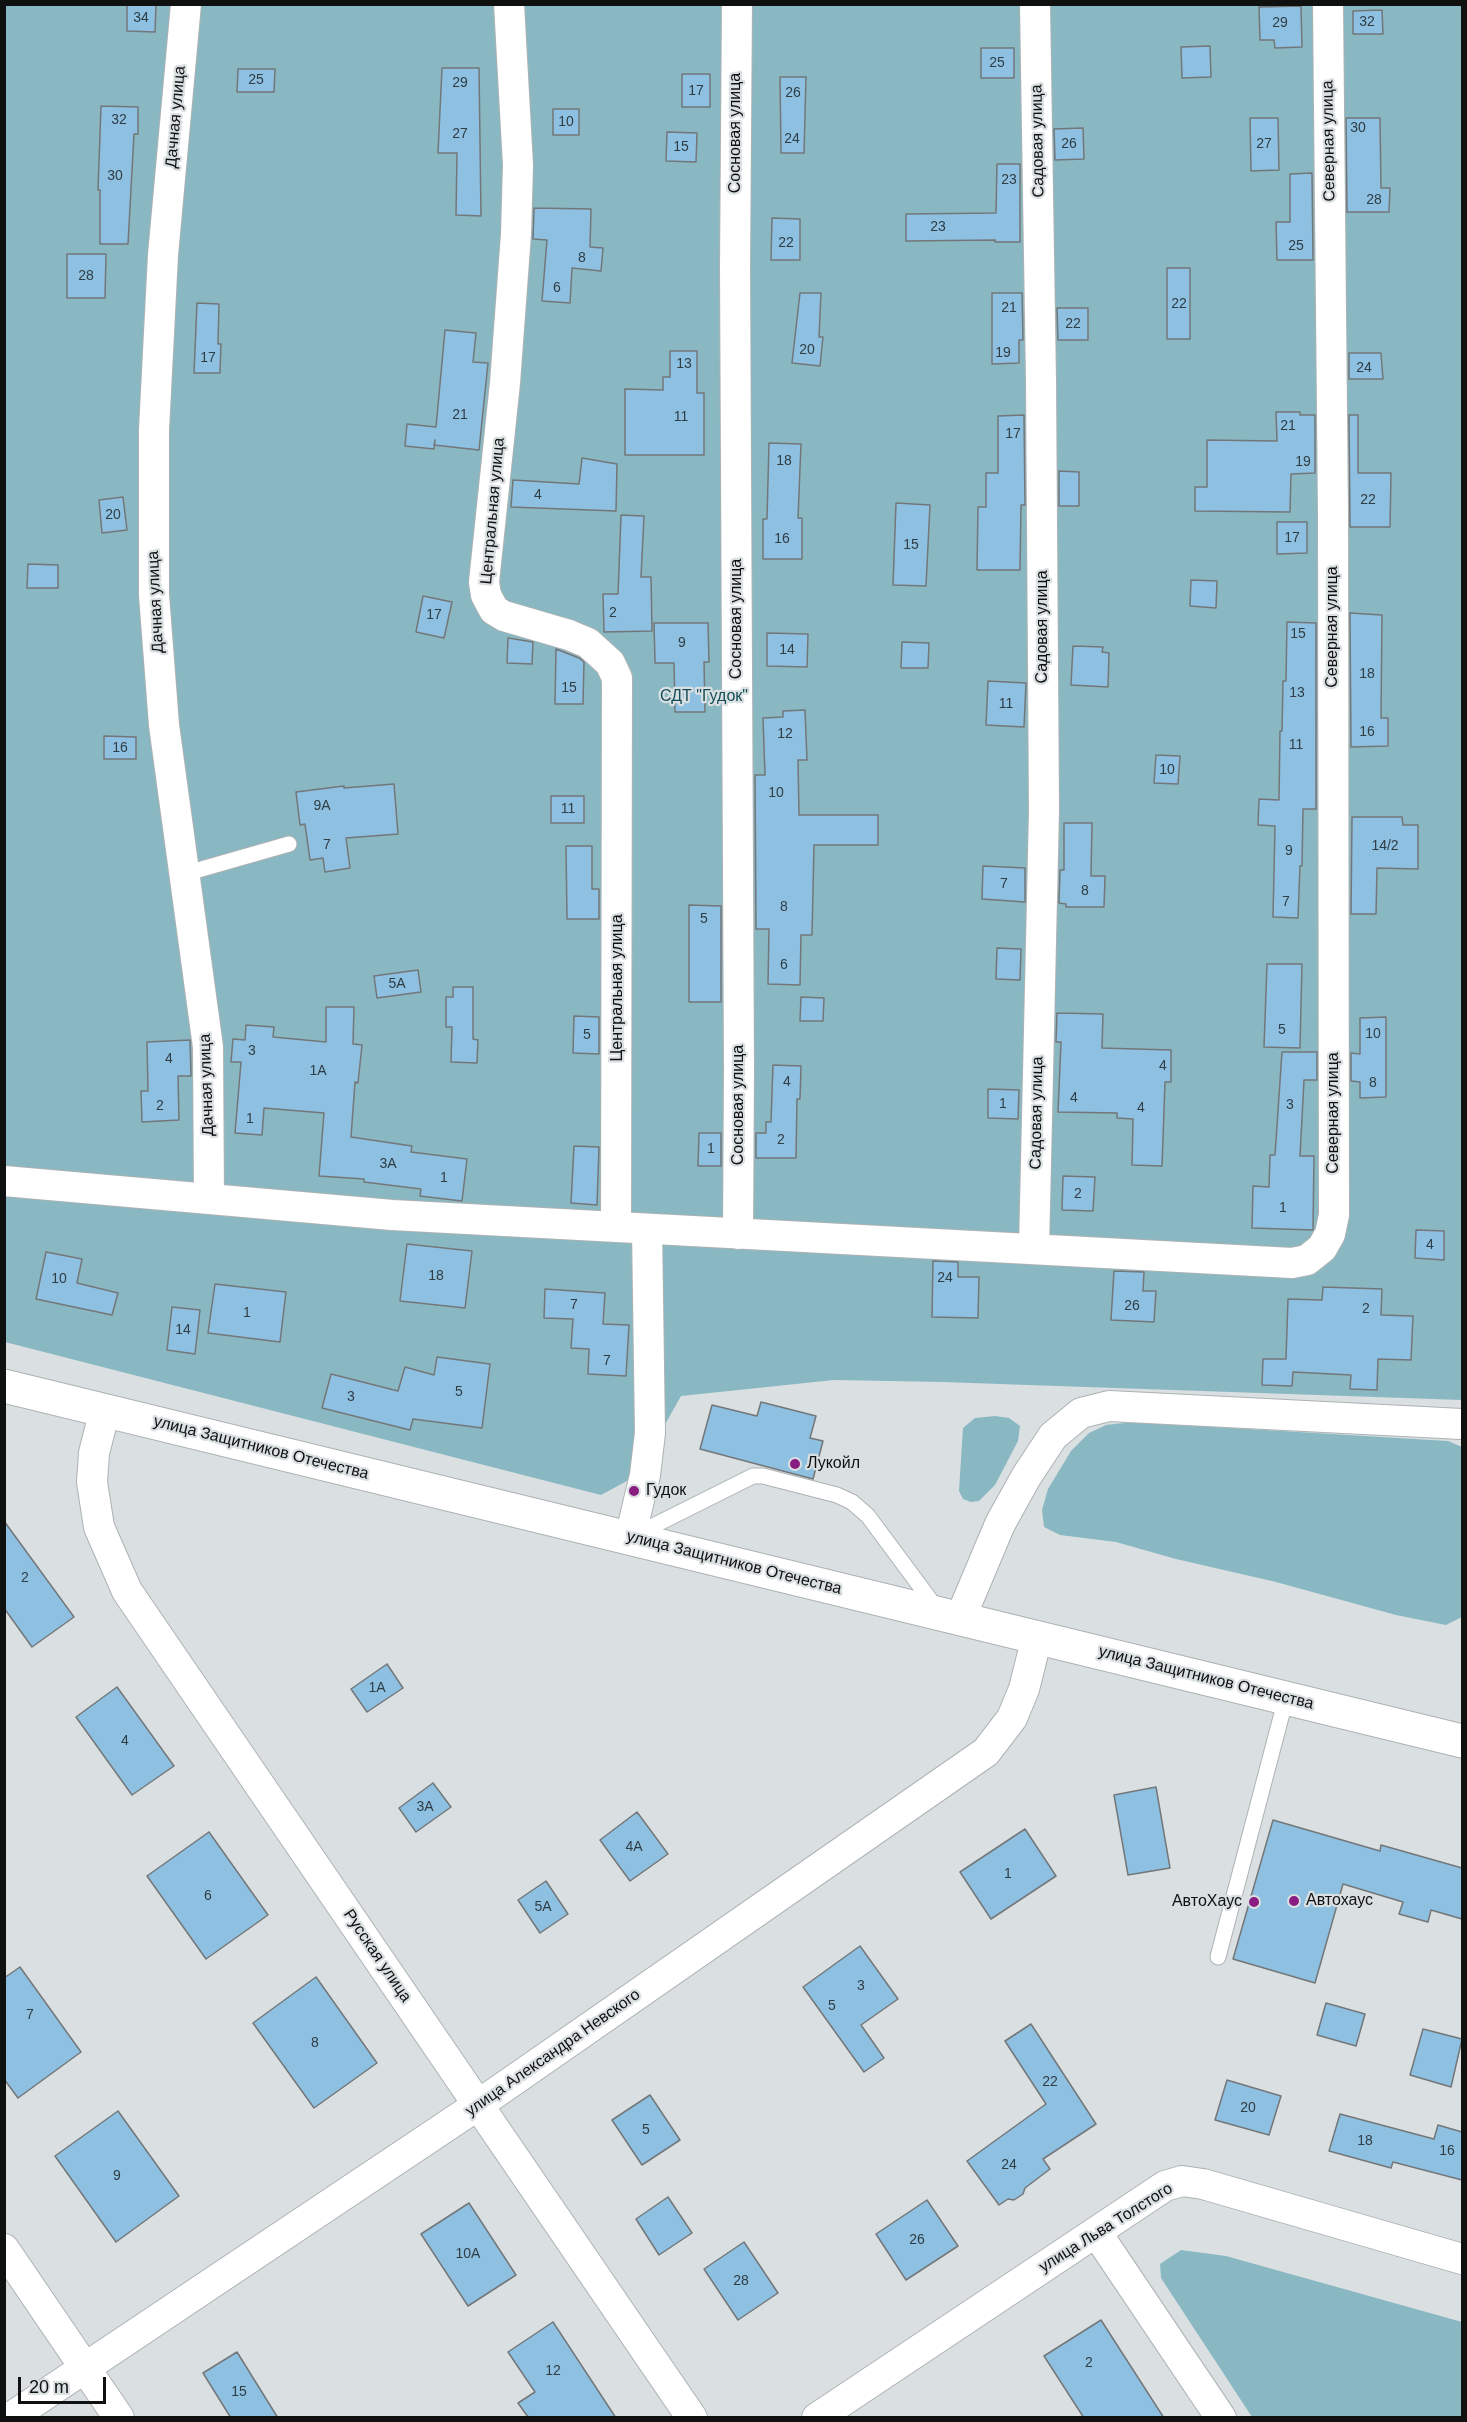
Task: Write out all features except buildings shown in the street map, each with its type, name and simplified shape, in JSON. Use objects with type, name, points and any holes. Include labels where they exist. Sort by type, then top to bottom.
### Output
[{"type":"main road","name":"улица Защитников Отечества","points":[[4,1386],[1462,1741]]},
{"type":"street","name":"Дачная улица","points":[[186,4],[164,255],[154,430],[154,595],[164,725],[208,1047],[209,1198]]},
{"type":"street","name":"Центральная улица","points":[[509,4],[518,165],[516,234],[505,383],[484,582],[486,595],[494,609],[504,616],[569,635],[588,643],[610,663],[617,678],[616,1227]]},
{"type":"street","name":"Сосновая улица","points":[[737,4],[735,267],[740,1057],[738,1233]]},
{"type":"street","name":"Садовая улица","points":[[1034,1250],[1044,810],[1035,4]]},
{"type":"street","name":"Северная улица","points":[[1034,1250],[1292,1263],[1307,1260],[1322,1248],[1330,1234],[1334,1215],[1333,513],[1328,4]]},
{"type":"street","points":[[4,1181],[392,1215],[1034,1250]]},
{"type":"street","points":[[630,1538],[645,1475],[650,1433],[647,1229]]},
{"type":"street","points":[[950,1616],[1026,1477],[1053,1436],[1081,1413],[1109,1406],[1462,1424]]},
{"type":"street","name":"Русская улица","points":[[105,1410],[94,1453],[92,1482],[99,1527],[127,1591],[692,2418]]},
{"type":"street","name":"улица Александра Невского","points":[[10,2418],[478,2105],[986,1752],[1012,1718],[1024,1689],[1037,1637]]},
{"type":"street","name":"улица Льва Толстого","points":[[817,2418],[1165,2186],[1182,2181],[1203,2184],[1462,2259]]},
{"type":"street","points":[[1096,2232],[1221,2418]]},
{"type":"street","points":[[4,2248],[119,2418]]},
{"type":"lane","points":[[184,874],[289,844]]},
{"type":"lane","points":[[630,1538],[753,1476],[764,1476],[837,1495],[852,1502],[868,1515],[950,1616]]},
{"type":"lane","points":[[1218,1957],[1286,1698]]},
{"type":"green space","name":"СДТ \"Гудок\"","points":[[4,5],[1462,5],[1462,1400],[834,1380],[681,1396],[636,1476],[601,1495],[5,1342]]},
{"type":"green space","points":[[995,1416],[1009,1418],[1020,1426],[1018,1441],[995,1485],[979,1501],[971,1502],[963,1499],[959,1491],[963,1428],[975,1418]]},
{"type":"green space","points":[[1133,1422],[1448,1441],[1462,1447],[1462,1617],[1446,1625],[1396,1615],[1116,1542],[1060,1535],[1044,1527],[1042,1510],[1048,1489],[1071,1451],[1089,1433],[1106,1425]]},
{"type":"green space","points":[[1181,2250],[1226,2256],[1462,2322],[1462,2417],[1252,2417],[1161,2278],[1160,2264]]},
{"type":"place","name":"Лукойл","points":[[795,1464]]},
{"type":"place","name":"Гудок","points":[[634,1491]]},
{"type":"place","name":"Автохаус","points":[[1294,1901]]},
{"type":"place","name":"АвтоХаус","points":[[1254,1902]]}]
